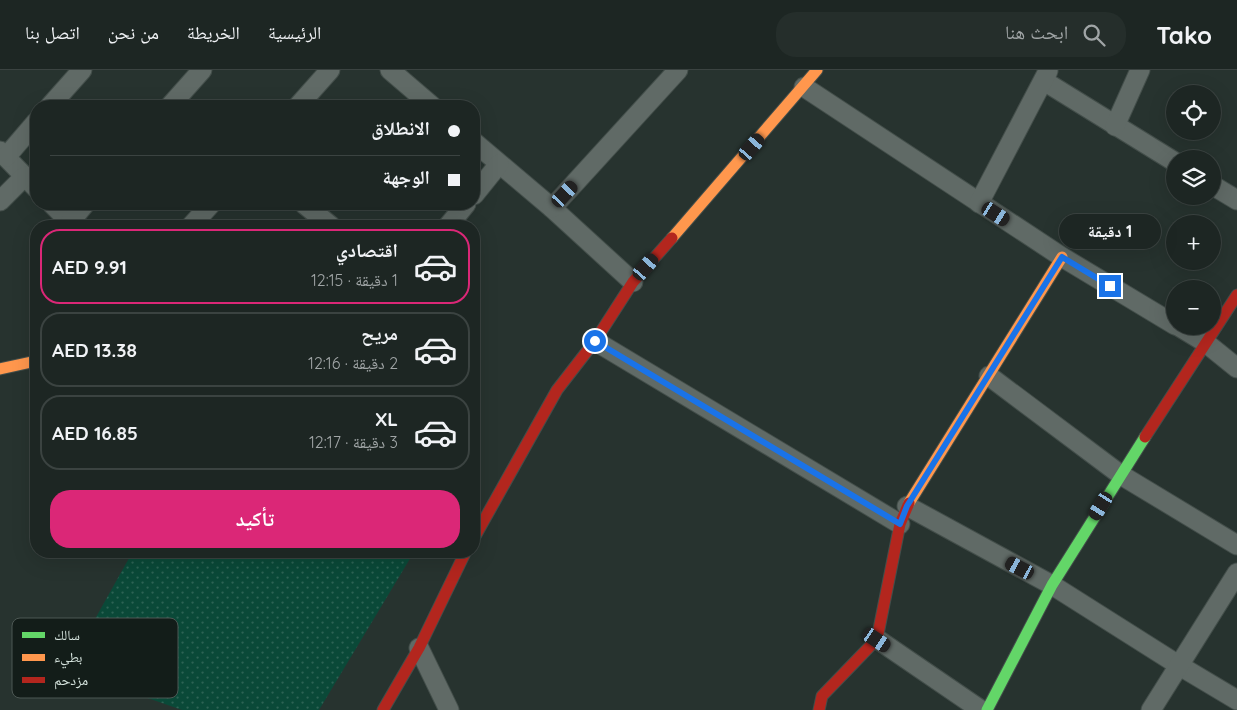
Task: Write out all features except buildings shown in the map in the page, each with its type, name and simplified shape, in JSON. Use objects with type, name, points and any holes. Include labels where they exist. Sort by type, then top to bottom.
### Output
[{"type":"street","points":[[55,100],[82,70]]},
{"type":"street","points":[[175,100],[202,70]]},
{"type":"street","points":[[303,100],[330,70]]},
{"type":"street","points":[[390,70],[425,100]]},
{"type":"street","points":[[552,208],[678,70]]},
{"type":"street","points":[[480,527],[557,390],[595,341],[633,282],[818,70]]},
{"type":"street","points":[[1114,126],[1140,70]]},
{"type":"street","points":[[980,203],[1046,76],[1114,126],[1166,157]]},
{"type":"street","points":[[804,87],[1062,257],[1166,319]]},
{"type":"street","points":[[0,201],[30,182],[3,154],[30,128]]},
{"type":"street","points":[[480,147],[552,208],[633,282]]},
{"type":"street","points":[[480,188],[499,164]]},
{"type":"street","points":[[1221,190],[1237,200]]},
{"type":"street","points":[[58,210],[68,220]]},
{"type":"street","points":[[196,220],[206,210]]},
{"type":"street","points":[[311,210],[324,220]]},
{"type":"street","points":[[453,220],[461,210]]},
{"type":"street","points":[[823,705],[840,678],[877,640],[900,524],[907,506],[1062,257]]},
{"type":"street","points":[[987,710],[1052,585],[1237,295]]},
{"type":"street","points":[[1193,335],[1206,343],[1237,368]]},
{"type":"street","points":[[595,341],[900,524]]},
{"type":"street","points":[[0,369],[30,362]]},
{"type":"street","points":[[989,376],[1121,475],[1237,546]]},
{"type":"street","points":[[907,506],[1052,585],[1237,700]]},
{"type":"street","points":[[383,710],[419,648],[459,558]]},
{"type":"street","points":[[1152,710],[1237,573]]},
{"type":"street","points":[[877,640],[981,710]]},
{"type":"street","points":[[419,648],[449,710]]},
{"type":"green space","points":[[129,558],[410,558],[319,710],[182,710],[148,698],[178,698],[178,618],[96,618]]},
{"type":"traffic: fast","points":[[987,710],[1052,585],[1145,437]]},
{"type":"traffic: slow","points":[[672,238],[817,70]]},
{"type":"traffic: slow","points":[[909,503],[1062,257]]},
{"type":"traffic: slow","points":[[0,369],[30,362]]},
{"type":"traffic: jam","points":[[480,527],[557,390],[595,341],[633,282],[672,238]]},
{"type":"traffic: jam","points":[[1145,437],[1237,295]]},
{"type":"traffic: jam","points":[[819,710],[822,696],[877,639],[900,524],[909,503]]},
{"type":"traffic: jam","points":[[383,710],[419,648],[463,558]]},
{"type":"route","points":[[595,341],[900,524],[907,506],[1062,257],[1110,286]]}]
